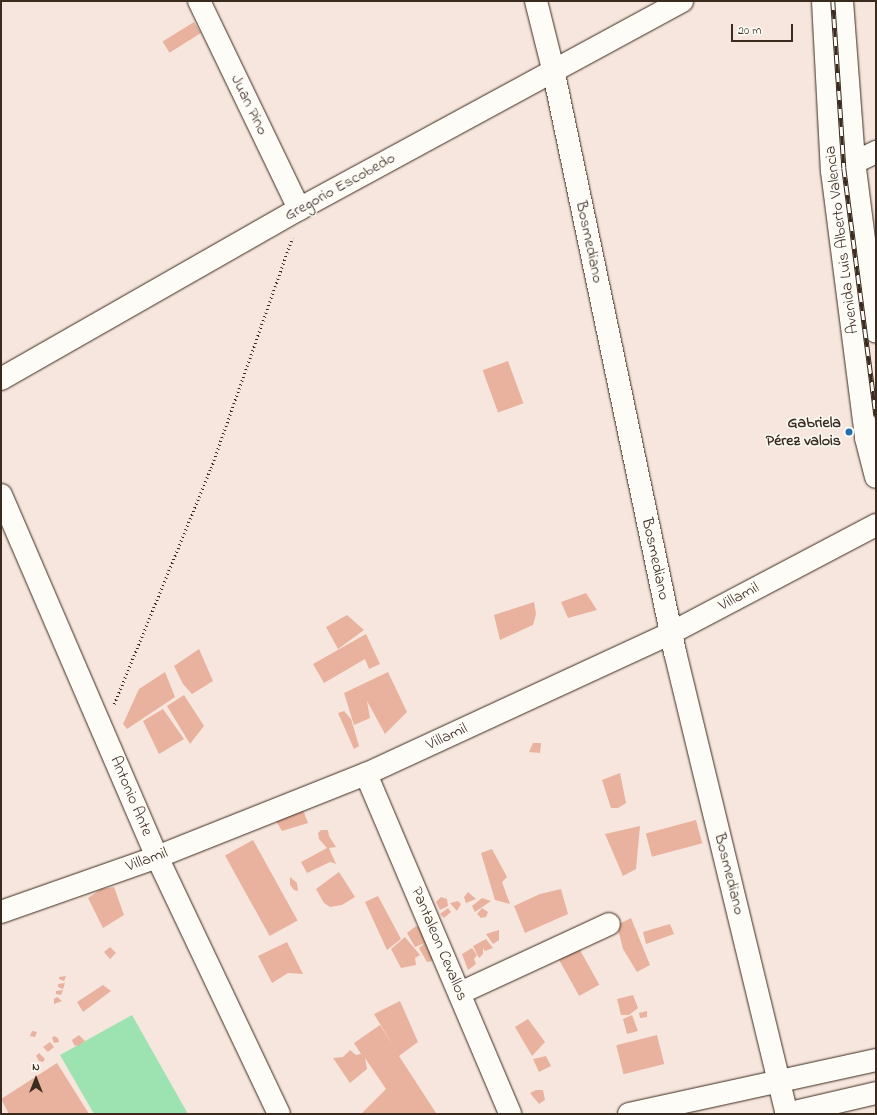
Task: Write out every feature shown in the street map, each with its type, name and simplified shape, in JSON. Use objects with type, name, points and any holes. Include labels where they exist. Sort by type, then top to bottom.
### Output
[{"type":"street","name":"Juan Pino","points":[[199,1],[299,209]]},
{"type":"street","name":"Bosmediano","points":[[536,1],[553,69],[670,634],[780,1081],[786,1114]]},
{"type":"street","name":"Gregorio Escobedo","points":[[1,379],[299,209],[553,69],[682,1]]},
{"type":"street","name":"Avenida Luis Alberto Valencia","points":[[823,1],[832,171],[866,438],[876,477]]},
{"type":"street","name":"Avenida Luis Alberto Valencia","points":[[842,1],[854,161],[876,332]]},
{"type":"street","points":[[832,171],[844,168],[854,161],[876,152]]},
{"type":"street","name":"Antonio Ante","points":[[1,495],[104,730],[157,857],[279,1114]]},
{"type":"street","name":"Villamil","points":[[1,912],[157,857],[366,774],[670,634],[876,525]]},
{"type":"street","name":"Pantaleon Cevallos","points":[[366,774],[510,1114]]},
{"type":"street","points":[[460,993],[609,924]]},
{"type":"street","points":[[629,1114],[876,1060]]},
{"type":"street","points":[[786,1114],[876,1093]]},
{"type":"path","points":[[104,730],[211,468],[289,251],[299,209]]},
{"type":"green space","points":[[132,1015],[188,1114],[94,1114],[60,1055]]},
{"type":"building","points":[[194,22],[201,33],[170,53],[163,42]]},
{"type":"building","points":[[508,361],[523,403],[498,413],[483,370]]},
{"type":"building","points":[[586,593],[597,610],[568,618],[561,602]]},
{"type":"building","points":[[534,602],[536,614],[533,625],[500,640],[494,615]]},
{"type":"building","points":[[347,615],[364,630],[338,649],[326,627]]},
{"type":"building","points":[[366,634],[380,664],[369,669],[365,659],[324,683],[313,664]]},
{"type":"building","points":[[199,649],[213,681],[192,694],[183,684],[174,666]]},
{"type":"building","points":[[165,672],[175,697],[127,729],[123,724],[139,689]]},
{"type":"building","points":[[388,672],[407,712],[385,734],[367,701],[370,718],[354,725],[344,693]]},
{"type":"building","points":[[184,695],[204,726],[190,744],[167,706]]},
{"type":"building","points":[[163,709],[184,739],[159,754],[143,721]]},
{"type":"building","points":[[344,711],[351,719],[359,746],[354,749],[338,713]]},
{"type":"building","points":[[533,743],[541,743],[540,753],[529,752]]},
{"type":"building","points":[[620,773],[626,803],[618,808],[611,808],[602,780]]},
{"type":"building","points":[[300,802],[308,823],[282,831],[273,816]]},
{"type":"building","points":[[696,820],[702,843],[652,857],[646,833]]},
{"type":"building","points":[[640,826],[636,869],[623,876],[605,834]]},
{"type":"building","points":[[321,830],[328,830],[329,836],[336,847],[329,848],[336,864],[330,862],[307,873],[301,862],[327,848],[319,839],[318,833]]},
{"type":"building","points":[[253,840],[298,920],[270,936],[225,856]]},
{"type":"building","points":[[492,849],[507,877],[502,882],[510,904],[495,900],[481,853]]},
{"type":"building","points":[[339,872],[355,897],[342,905],[330,907],[324,903],[316,889]]},
{"type":"building","points":[[290,877],[297,883],[298,891],[294,890],[290,885]]},
{"type":"building","points":[[114,887],[124,915],[103,928],[88,898],[101,889]]},
{"type":"building","points":[[561,889],[568,914],[525,933],[514,906],[540,894]]},
{"type":"building","points":[[468,892],[476,899],[466,903],[464,897]]},
{"type":"building","points":[[378,896],[401,939],[387,950],[365,902]]},
{"type":"building","points":[[441,897],[447,899],[448,906],[440,910],[436,902]]},
{"type":"building","points":[[482,898],[491,901],[475,912],[472,906]]},
{"type":"building","points":[[458,901],[461,904],[457,911],[450,903]]},
{"type":"building","points":[[448,908],[451,912],[444,918],[440,914]]},
{"type":"building","points":[[482,908],[488,912],[486,917],[481,918],[477,914]]},
{"type":"building","points":[[631,918],[650,965],[637,972],[623,949],[617,925]]},
{"type":"building","points":[[670,924],[674,934],[646,944],[643,932]]},
{"type":"building","points":[[416,926],[425,931],[437,958],[432,961],[427,962],[419,948],[425,943],[415,947],[407,933]]},
{"type":"building","points":[[499,930],[499,940],[493,944],[486,934]]},
{"type":"building","points":[[405,937],[420,955],[415,958],[416,965],[401,968],[391,949]]},
{"type":"building","points":[[486,939],[493,948],[485,951],[483,948],[483,954],[479,958],[473,946]]},
{"type":"building","points":[[575,941],[599,985],[579,996],[555,952]]},
{"type":"building","points":[[287,942],[303,974],[288,973],[272,983],[258,956]]},
{"type":"building","points":[[110,947],[116,953],[110,959],[104,952]]},
{"type":"building","points":[[472,948],[477,955],[474,959],[476,964],[468,970],[462,954]]},
{"type":"building","points":[[66,976],[64,981],[59,979],[59,977]]},
{"type":"building","points":[[65,983],[63,989],[58,987],[58,984]]},
{"type":"building","points":[[103,985],[111,991],[83,1012],[77,1002]]},
{"type":"building","points":[[63,990],[61,995],[56,994],[56,991]]},
{"type":"building","points":[[633,995],[638,1008],[629,1015],[621,1015],[617,999]]},
{"type":"building","points":[[57,997],[62,1001],[54,1004],[54,999]]},
{"type":"building","points":[[400,1001],[418,1042],[399,1056],[436,1113],[361,1114],[386,1089],[365,1058],[367,1069],[350,1083],[333,1058],[343,1057],[350,1050],[356,1055],[361,1054],[354,1043],[380,1025],[394,1047],[374,1014]]},
{"type":"building","points":[[647,1011],[647,1017],[640,1018],[639,1013]]},
{"type":"building","points":[[632,1015],[638,1031],[627,1034],[623,1019]]},
{"type":"building","points":[[528,1019],[545,1042],[532,1056],[515,1027]]},
{"type":"building","points":[[32,1031],[37,1032],[35,1037],[30,1036]]},
{"type":"building","points":[[79,1035],[85,1041],[78,1046],[74,1045],[72,1040]]},
{"type":"building","points":[[657,1035],[664,1064],[624,1074],[616,1045]]},
{"type":"building","points":[[54,1036],[58,1038],[59,1042],[54,1043],[52,1038]]},
{"type":"building","points":[[50,1042],[54,1047],[48,1052],[43,1047]]},
{"type":"building","points":[[39,1053],[45,1059],[43,1062],[39,1061],[36,1056]]},
{"type":"building","points":[[546,1056],[551,1066],[539,1072],[533,1059]]},
{"type":"building","points":[[57,1063],[89,1114],[9,1114],[1,1099]]},
{"type":"building","points":[[536,1090],[543,1090],[545,1100],[539,1104],[530,1093]]},
{"type":"railway","points":[[833,1],[844,168],[876,416]]},
{"type":"place","name":"Gabriela Pérez valois","points":[[849,432]]}]
